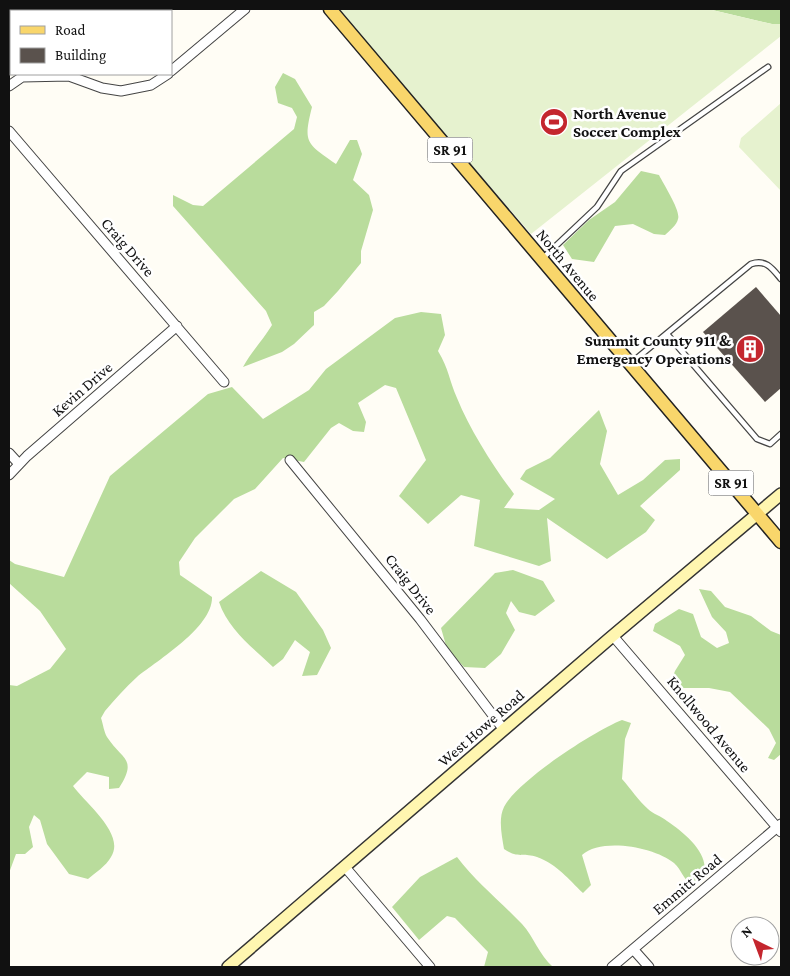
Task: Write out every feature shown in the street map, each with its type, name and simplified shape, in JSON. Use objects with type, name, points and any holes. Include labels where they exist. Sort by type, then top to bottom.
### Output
[{"type":"main road","name":"North Avenue","points":[[330,9],[781,542]]},
{"type":"main road","name":"West Howe Road","points":[[228,967],[781,494]]},
{"type":"street","points":[[172,70],[245,9]]},
{"type":"street","points":[[9,86],[22,77],[69,76],[102,88],[121,91],[151,85],[166,75]]},
{"type":"street","name":"Craig Drive","points":[[9,131],[224,382]]},
{"type":"street","name":"Kevin Drive","points":[[9,475],[19,464],[176,326]]},
{"type":"street","points":[[9,453],[19,464]]},
{"type":"street","name":"Craig Drive","points":[[290,460],[420,619],[504,730]]},
{"type":"street","name":"Knollwood Avenue","points":[[613,636],[780,828]]},
{"type":"street","name":"Emmitt Road","points":[[612,967],[780,828]]},
{"type":"street","points":[[345,868],[430,967]]},
{"type":"street","points":[[634,949],[649,967]]},
{"type":"lane","points":[[542,259],[597,208],[621,171],[768,67]]},
{"type":"lane","points":[[630,364],[751,264],[760,261],[768,264],[781,279]]},
{"type":"lane","points":[[667,334],[757,439],[770,444],[781,434]]},
{"type":"green space","name":"North Avenue Soccer Complex","points":[[337,9],[708,9],[772,24],[781,24],[781,36],[531,234]]},
{"type":"green space","points":[[708,9],[781,9],[781,24],[772,24]]},
{"type":"green space","points":[[283,73],[295,79],[312,107],[308,135],[309,141],[318,151],[336,164],[350,140],[357,140],[362,154],[353,180],[369,195],[373,210],[361,251],[361,263],[324,306],[314,312],[314,325],[294,344],[282,352],[243,367],[272,325],[266,311],[173,206],[173,195],[193,205],[203,206],[294,129],[297,117],[292,108],[278,103],[275,87]]},
{"type":"green space","points":[[781,103],[781,191],[739,147],[741,138]]},
{"type":"green space","points":[[641,171],[659,175],[677,210],[678,219],[675,226],[665,235],[654,234],[633,224],[615,226],[594,262],[572,259],[563,245],[589,220],[615,202]]},
{"type":"green space","points":[[421,312],[441,314],[445,335],[438,351],[468,423],[490,460],[514,494],[504,508],[539,510],[555,499],[520,479],[526,470],[550,458],[599,410],[607,431],[600,464],[618,495],[643,480],[665,460],[680,459],[680,470],[640,506],[655,520],[646,532],[607,559],[547,518],[551,561],[539,566],[474,546],[480,500],[461,495],[428,524],[399,496],[426,460],[396,388],[385,385],[358,403],[366,422],[364,432],[353,431],[339,423],[331,428],[304,462],[283,458],[255,489],[234,499],[195,538],[179,562],[180,575],[212,597],[210,608],[204,620],[194,631],[124,689],[101,718],[107,737],[128,765],[125,778],[119,788],[109,789],[109,777],[87,772],[73,786],[109,829],[114,848],[109,860],[88,879],[69,874],[47,844],[40,820],[34,815],[29,827],[33,847],[25,854],[16,854],[9,873],[9,685],[17,686],[50,669],[66,649],[40,611],[9,583],[9,560],[15,564],[64,577],[110,476],[208,394],[232,387],[263,419],[309,390],[326,369],[395,318]]},
{"type":"green space","points":[[513,570],[543,581],[555,601],[535,616],[519,612],[511,601],[506,613],[515,630],[501,654],[485,668],[464,667],[447,649],[441,628],[495,573]]},
{"type":"green space","points":[[261,571],[296,592],[323,630],[331,648],[317,675],[302,676],[310,652],[295,640],[283,659],[273,667],[242,637],[223,612],[219,602]]},
{"type":"green space","points":[[699,589],[711,591],[725,607],[751,616],[771,631],[781,635],[781,754],[774,760],[768,758],[776,743],[769,729],[730,692],[709,688],[684,688],[670,684],[675,671],[685,655],[680,646],[653,631],[655,624],[679,609],[693,614],[701,637],[717,648],[729,643],[726,632],[712,617]]},
{"type":"green space","points":[[622,720],[631,723],[625,739],[622,779],[648,809],[684,834],[699,851],[705,869],[702,877],[694,886],[674,863],[665,857],[642,849],[614,845],[602,846],[582,855],[591,885],[583,893],[562,873],[544,860],[532,856],[517,855],[504,849],[501,817],[504,807],[512,796],[557,758]]},
{"type":"green space","points":[[457,857],[480,883],[522,924],[553,967],[484,967],[488,952],[455,918],[447,916],[419,940],[392,907],[420,877]]},
{"type":"building","name":"Summit County 911 & Emergency Operations","points":[[756,287],[781,316],[781,388],[765,402],[703,332]]},
{"type":"place","name":"North Avenue Soccer Complex","points":[[554,122]]},
{"type":"place","name":"Summit County 911 & Emergency Operations","points":[[750,349]]}]
